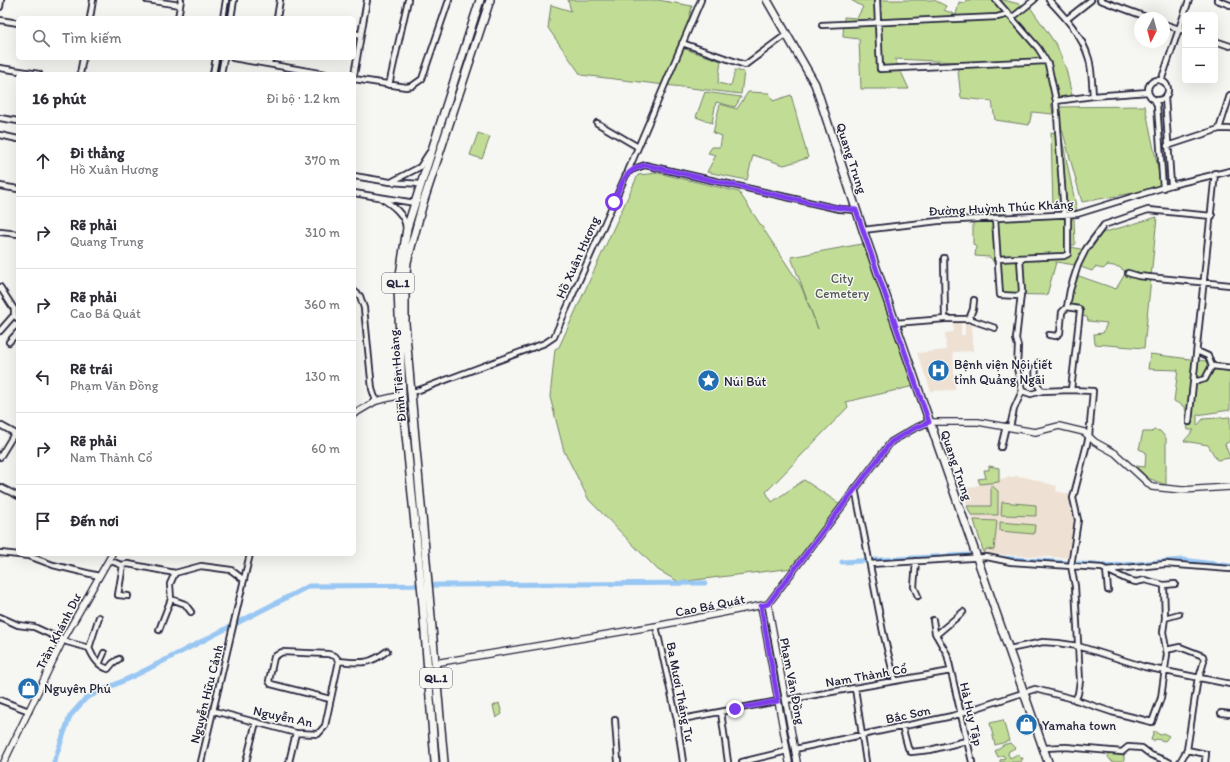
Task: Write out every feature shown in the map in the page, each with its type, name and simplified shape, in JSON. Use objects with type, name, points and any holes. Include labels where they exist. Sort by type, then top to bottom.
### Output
[{"type":"main road","name":"Đinh Tiên Hoàng","points":[[444,762],[435,663],[423,577],[402,395],[398,288],[406,233],[480,0]]},
{"type":"main road","name":"Đinh Tiên Hoàng","points":[[423,577],[405,323],[407,262],[423,203],[490,0]]},
{"type":"main road","name":"Quang Trung","points":[[767,0],[815,84],[856,210],[1048,762]]},
{"type":"main road","points":[[402,395],[410,393]]},
{"type":"main road","name":"Đinh Tiên Hoàng","points":[[425,593],[435,762]]},
{"type":"street","points":[[0,7],[1,0]]},
{"type":"street","points":[[90,16],[93,0]]},
{"type":"street","points":[[147,0],[181,3],[178,16]]},
{"type":"street","points":[[223,16],[226,0]]},
{"type":"street","points":[[231,16],[234,0]]},
{"type":"street","points":[[277,16],[280,0]]},
{"type":"street","points":[[355,72],[367,0]]},
{"type":"street","points":[[389,85],[408,0]]},
{"type":"street","points":[[356,79],[389,85],[412,86],[422,79],[449,0]]},
{"type":"street","name":"Hồ Xuân Hương","points":[[410,393],[545,343],[554,337],[626,175],[701,0]]},
{"type":"street","points":[[877,0],[879,67],[883,70],[1046,61]]},
{"type":"street","points":[[996,0],[1011,15],[1038,48],[1046,61],[1056,101],[1068,254],[1064,256],[997,259]]},
{"type":"street","points":[[822,25],[877,24],[997,17],[1011,15],[1034,0]]},
{"type":"street","points":[[1049,0],[1067,18],[1083,43],[1089,59],[1093,96]]},
{"type":"street","points":[[1067,18],[1091,0]]},
{"type":"street","points":[[1100,0],[1134,12]]},
{"type":"street","points":[[1161,81],[1188,0]]},
{"type":"street","points":[[1217,0],[1227,2]]},
{"type":"street","points":[[0,20],[16,23]]},
{"type":"street","points":[[1170,26],[1182,30]]},
{"type":"street","points":[[356,33],[361,34]]},
{"type":"street","points":[[682,43],[745,65],[787,34]]},
{"type":"street","points":[[1218,42],[1230,46]]},
{"type":"street","points":[[80,72],[83,60]]},
{"type":"street","points":[[214,72],[216,60]]},
{"type":"street","points":[[221,72],[224,60]]},
{"type":"street","points":[[245,60],[314,72]]},
{"type":"street","points":[[269,64],[270,60]]},
{"type":"street","points":[[0,68],[26,72]]},
{"type":"street","points":[[1161,81],[1152,82],[1149,84],[1148,92],[1157,105],[1163,188]]},
{"type":"street","points":[[1161,81],[1168,89],[1165,97],[1167,146],[1171,185]]},
{"type":"street","points":[[1056,101],[1093,96],[1148,92]]},
{"type":"street","points":[[1220,129],[1230,95]]},
{"type":"street","points":[[1154,99],[1159,100],[1165,97]]},
{"type":"street","points":[[0,118],[16,121]]},
{"type":"street","points":[[597,123],[638,147]]},
{"type":"street","points":[[1167,146],[1220,129],[1230,129]]},
{"type":"street","points":[[0,135],[16,138]]},
{"type":"street","points":[[390,182],[398,180],[420,167],[433,146]]},
{"type":"street","points":[[626,175],[631,170],[645,165],[832,208],[856,210]]},
{"type":"street","name":"Đường Huỳnh Thúc Kháng","points":[[863,230],[938,221],[1077,214],[1171,185],[1215,173],[1230,171]]},
{"type":"street","points":[[1190,422],[1212,216],[1215,173]]},
{"type":"street","points":[[356,176],[390,182],[421,184]]},
{"type":"street","points":[[0,186],[16,189]]},
{"type":"street","points":[[356,193],[415,203]]},
{"type":"street","points":[[378,196],[394,206],[399,212],[405,224],[406,233]]},
{"type":"street","points":[[1049,335],[1059,335],[1062,312],[1067,306],[1075,274],[1086,249],[1104,225],[1148,210],[1212,216]]},
{"type":"street","points":[[995,218],[998,293],[1003,296],[1019,296],[1021,294]]},
{"type":"street","points":[[0,232],[16,234]]},
{"type":"street","points":[[944,258],[946,319]]},
{"type":"street","points":[[1001,447],[1014,408],[1022,391],[1016,368],[1018,346],[1016,339],[1022,288],[1020,258]]},
{"type":"street","points":[[1128,273],[1138,276],[1230,285]]},
{"type":"street","points":[[0,287],[14,309],[16,317],[0,331]]},
{"type":"street","points":[[356,293],[360,296],[364,308],[372,389],[376,401]]},
{"type":"street","points":[[969,319],[974,309],[974,300]]},
{"type":"street","points":[[1067,306],[1080,309],[1071,390]]},
{"type":"street","points":[[895,323],[946,319],[969,319],[995,328]]},
{"type":"street","points":[[9,342],[16,334]]},
{"type":"street","points":[[1197,351],[1208,356],[1212,366]]},
{"type":"street","points":[[1038,363],[1035,367],[1038,384],[1042,391]]},
{"type":"street","points":[[1212,366],[1230,368]]},
{"type":"street","points":[[1194,380],[1198,381],[1205,379],[1212,366]]},
{"type":"street","points":[[1022,391],[1031,394],[1042,391],[1093,391],[1089,436],[1073,498],[1078,520],[1071,557],[1071,565],[1075,586],[1080,681],[1078,694],[1075,700]]},
{"type":"street","points":[[356,413],[376,401],[402,395]]},
{"type":"street","points":[[768,604],[891,442],[913,429],[929,422],[955,421],[1008,426],[1035,432],[1059,426],[1084,432],[1094,442],[1115,453],[1136,474],[1152,487],[1182,490],[1230,487]]},
{"type":"street","points":[[0,425],[16,435],[0,457]]},
{"type":"street","points":[[0,487],[16,495]]},
{"type":"street","points":[[855,488],[895,681]]},
{"type":"street","points":[[0,553],[16,554]]},
{"type":"street","points":[[29,556],[99,576]]},
{"type":"street","name":"Trần Khánh Dư","points":[[4,762],[63,640],[111,556]]},
{"type":"street","points":[[109,560],[123,564],[175,573],[180,573],[201,566],[230,570],[244,580],[250,556]]},
{"type":"street","points":[[870,561],[916,561],[977,557],[1011,562],[1071,565],[1106,570],[1166,564],[1230,569]]},
{"type":"street","points":[[916,561],[914,587],[918,596]]},
{"type":"street","points":[[123,564],[118,595],[128,596]]},
{"type":"street","points":[[1106,570],[1128,580],[1150,580],[1164,585],[1175,584]]},
{"type":"street","points":[[1106,570],[1108,590]]},
{"type":"street","points":[[160,630],[171,599],[170,584],[175,573]]},
{"type":"street","name":"Nguyễn Hữu Cảnh","points":[[201,762],[244,580]]},
{"type":"street","points":[[1164,585],[1165,618],[1163,637],[1166,650],[1164,671]]},
{"type":"street","points":[[171,599],[185,604],[191,612]]},
{"type":"street","name":"Cao Bá Quát","points":[[435,663],[656,626],[768,604]]},
{"type":"street","name":"Phạm Văn Đồng","points":[[768,604],[797,762]]},
{"type":"street","name":"Phạm Văn Đồng","points":[[761,606],[789,762]]},
{"type":"street","points":[[936,635],[964,612]]},
{"type":"street","points":[[1165,618],[1179,614]]},
{"type":"street","points":[[0,617],[18,625],[34,627],[63,640],[89,648],[99,664],[108,669],[119,659]]},
{"type":"street","points":[[89,648],[99,618]]},
{"type":"street","name":"Hà Huy Tập","points":[[933,620],[936,635],[947,654],[972,762]]},
{"type":"street","name":"Ba Mươi Tháng Tư","points":[[656,626],[677,720],[683,762]]},
{"type":"street","points":[[1009,649],[1043,642],[1078,646],[1145,667],[1230,684]]},
{"type":"street","points":[[1166,650],[1180,647],[1203,656],[1204,661],[1198,678],[1187,750],[1180,762]]},
{"type":"street","points":[[330,699],[271,684],[269,681],[272,661],[276,654],[282,652],[328,654],[335,656],[339,661],[367,663],[387,651]]},
{"type":"street","points":[[99,664],[104,653]]},
{"type":"street","points":[[769,654],[776,653]]},
{"type":"street","name":"Nguyễn An","points":[[214,711],[296,733],[312,735],[322,732],[325,726],[339,661]]},
{"type":"street","name":"Nam Thành Cổ","points":[[786,700],[951,671]]},
{"type":"street","name":"Bắc Sơn","points":[[795,750],[961,713],[1035,689],[1112,712],[1152,722],[1161,698],[1164,671]]},
{"type":"street","points":[[855,688],[866,762]]},
{"type":"street","points":[[0,700],[28,711]]},
{"type":"street","points":[[677,720],[786,700]]},
{"type":"street","points":[[721,712],[728,762]]},
{"type":"street","points":[[1221,713],[1230,714]]},
{"type":"street","points":[[615,720],[618,762]]},
{"type":"street","points":[[246,762],[256,722]]},
{"type":"street","points":[[902,726],[908,748],[911,752],[930,750],[966,741]]},
{"type":"street","points":[[289,762],[296,733]]},
{"type":"street","points":[[1044,748],[1066,747],[1122,752],[1128,747],[1138,747],[1145,749],[1151,755],[1169,762]]},
{"type":"street","points":[[742,762],[795,750]]},
{"type":"street","points":[[1187,750],[1206,754],[1205,762]]},
{"type":"shaded area","name":"Bệnh viện Nội tiết tỉnh Quảng Ngãi","points":[[953,321],[961,321],[961,335],[965,335],[965,322],[972,322],[973,351],[953,352],[955,390],[931,391],[917,353],[946,350],[945,333],[954,332]]},
{"type":"shaded area","points":[[1016,476],[1057,486],[1056,491],[1072,495],[1077,515],[1071,558],[984,554],[962,490],[994,480]]},
{"type":"green space","points":[[568,0],[658,0],[692,6],[682,48],[721,61],[718,83],[731,86],[735,70],[744,72],[741,94],[581,75],[548,28],[551,5],[571,11]]},
{"type":"green space","points":[[851,0],[934,0],[946,6],[944,10],[956,15],[959,2],[965,3],[966,0],[1004,0],[1030,7],[1057,46],[1066,69],[1072,96],[1064,102],[1051,103],[1053,114],[1032,112],[1029,125],[995,120],[992,101],[961,98],[957,62],[895,59],[909,89],[861,89],[859,39],[843,37],[844,17],[857,18],[863,7]]},
{"type":"green space","points":[[705,92],[741,97],[735,107],[716,102],[712,123],[696,117]]},
{"type":"green space","points":[[748,92],[769,93],[773,101],[791,95],[808,158],[784,165],[753,155],[747,180],[707,172],[716,155],[708,153],[712,147],[720,147],[722,136],[713,133],[720,104],[737,109]]},
{"type":"green space","points":[[1145,106],[1162,188],[1082,202],[1056,107]]},
{"type":"green space","points":[[1051,132],[1061,134],[1077,211],[1053,208]]},
{"type":"green space","points":[[478,133],[490,137],[482,159],[470,155]]},
{"type":"green space","name":"City Cemetery","points":[[658,173],[739,192],[801,286],[818,329],[791,257],[867,243],[914,386],[846,402],[848,407],[766,492],[772,502],[804,480],[843,506],[793,568],[679,582],[658,570],[589,500],[564,451],[550,397],[555,349],[559,347],[638,175]]},
{"type":"green space","points":[[980,212],[1074,219],[1075,245],[1071,245],[1071,247],[1090,251],[1102,233],[1157,217],[1144,348],[1095,344],[1094,334],[1103,333],[1107,323],[1088,321],[1087,317],[1081,316],[1067,306],[1076,275],[1116,289],[1126,272],[1119,267],[1108,265],[1103,269],[1095,267],[1092,271],[1075,265],[1056,262],[1047,295],[1000,294],[998,274],[993,261],[990,257],[975,256],[976,247],[973,244],[973,214]]},
{"type":"green space","points":[[1150,354],[1230,364],[1230,410],[1197,415],[1197,426],[1203,419],[1230,417],[1230,441],[1225,444],[1230,458],[1217,460],[1208,445],[1184,441],[1194,430],[1188,430],[1185,407],[1174,401],[1178,370],[1148,369]]},
{"type":"green space","points":[[1154,430],[1160,431],[1166,438],[1166,485],[1148,478],[1136,466],[1145,467],[1146,452],[1139,449],[1143,432],[1152,432]]},
{"type":"green space","points":[[989,466],[999,468],[999,482],[980,484],[978,479],[986,478],[984,470],[989,470]]},
{"type":"green space","points":[[991,485],[998,491],[998,515],[971,515],[967,506],[991,506]]},
{"type":"green space","points":[[1002,502],[1036,505],[1036,516],[1001,515]]},
{"type":"green space","points":[[974,520],[997,521],[994,550],[986,549],[984,554]]},
{"type":"green space","points":[[1000,522],[1035,525],[1034,534],[1000,531]]},
{"type":"green space","points":[[499,703],[502,714],[496,718],[493,706]]},
{"type":"green space","points":[[1003,720],[1009,741],[995,745],[990,723]]},
{"type":"green space","points":[[1154,731],[1160,735],[1163,733],[1169,736],[1165,741],[1156,739],[1154,741],[1151,740]]},
{"type":"green space","points":[[1010,743],[1015,748],[1009,751],[1008,754],[1010,758],[1018,754],[1020,758],[1023,758],[1021,762],[1000,762],[1000,760],[1005,758],[1003,755],[998,757],[995,751],[1003,745]]},
{"type":"green space","points":[[1110,753],[1124,756],[1124,762],[1112,762],[1108,757]]},
{"type":"waterway","points":[[842,562],[969,555]]},
{"type":"waterway","points":[[1000,558],[1110,566],[1183,560],[1230,566]]},
{"type":"waterway","points":[[54,762],[70,716],[86,698],[140,673],[309,586],[705,583]]},
{"type":"place","name":"Bệnh viện Nội tiết tỉnh Quảng Ngãi","points":[[939,371]]},
{"type":"place","name":"Núi Bút","points":[[709,381]]},
{"type":"place","name":"Nguyên Phú","points":[[28,688]]},
{"type":"place","name":"Yamaha town","points":[[1026,725]]},
{"type":"route","points":[[614,202],[626,175],[631,170],[645,165],[726,185],[839,209],[856,210],[929,422],[902,434],[891,442],[787,576],[768,604],[761,606],[778,701],[735,709]]}]
